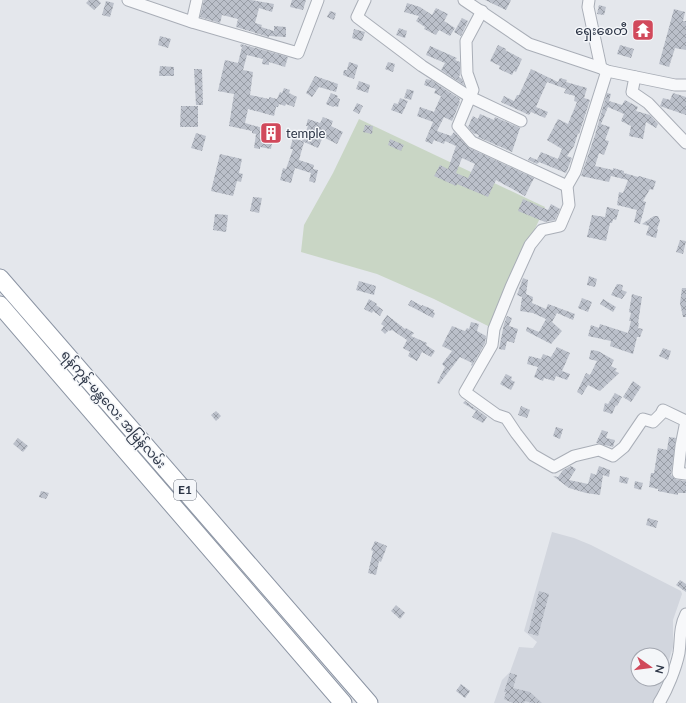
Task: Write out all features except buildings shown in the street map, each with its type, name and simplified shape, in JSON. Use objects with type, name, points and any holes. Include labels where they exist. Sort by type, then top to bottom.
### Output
[{"type":"highway","name":"ရန်ကုန်-မန္တလေး အမြန်လမ်း","points":[[0,278],[368,703]]},
{"type":"highway","name":"ရန်ကုန်-မန္တလေး အမြန်လမ်း","points":[[0,305],[343,703]]},
{"type":"street","points":[[128,0],[192,22],[298,53],[318,0]]},
{"type":"street","points":[[192,22],[197,0]]},
{"type":"street","points":[[365,0],[357,18],[422,66],[470,97],[521,121]]},
{"type":"street","points":[[464,0],[529,44],[604,70],[676,85],[686,85]]},
{"type":"street","points":[[589,0],[588,7],[604,70],[575,172],[567,186],[568,205],[560,226],[542,230],[530,245],[494,329],[492,345],[465,392],[498,415],[506,418],[533,455],[554,466],[574,456],[599,450],[613,456],[624,447],[643,419],[653,422],[663,410],[686,421],[678,473],[686,474]]},
{"type":"street","points":[[482,11],[466,41],[467,73],[473,90],[458,126],[472,142],[567,186]]},
{"type":"street","points":[[635,77],[632,92],[648,103],[686,143]]},
{"type":"street","points":[[659,703],[666,691],[679,654],[681,623],[686,614]]},
{"type":"shaded area","points":[[552,532],[574,538],[591,545],[681,591],[682,594],[673,620],[673,647],[670,657],[670,647],[630,647],[630,687],[660,687],[653,703],[494,703],[502,680],[510,672],[519,647],[533,648],[537,642],[524,631]]},
{"type":"green space","points":[[359,119],[545,207],[490,327],[434,299],[377,274],[301,252],[304,225],[333,173]]},
{"type":"place","name":"ရှေးစေတီ","points":[[643,30]]},
{"type":"place","name":"temple","points":[[271,133]]}]
